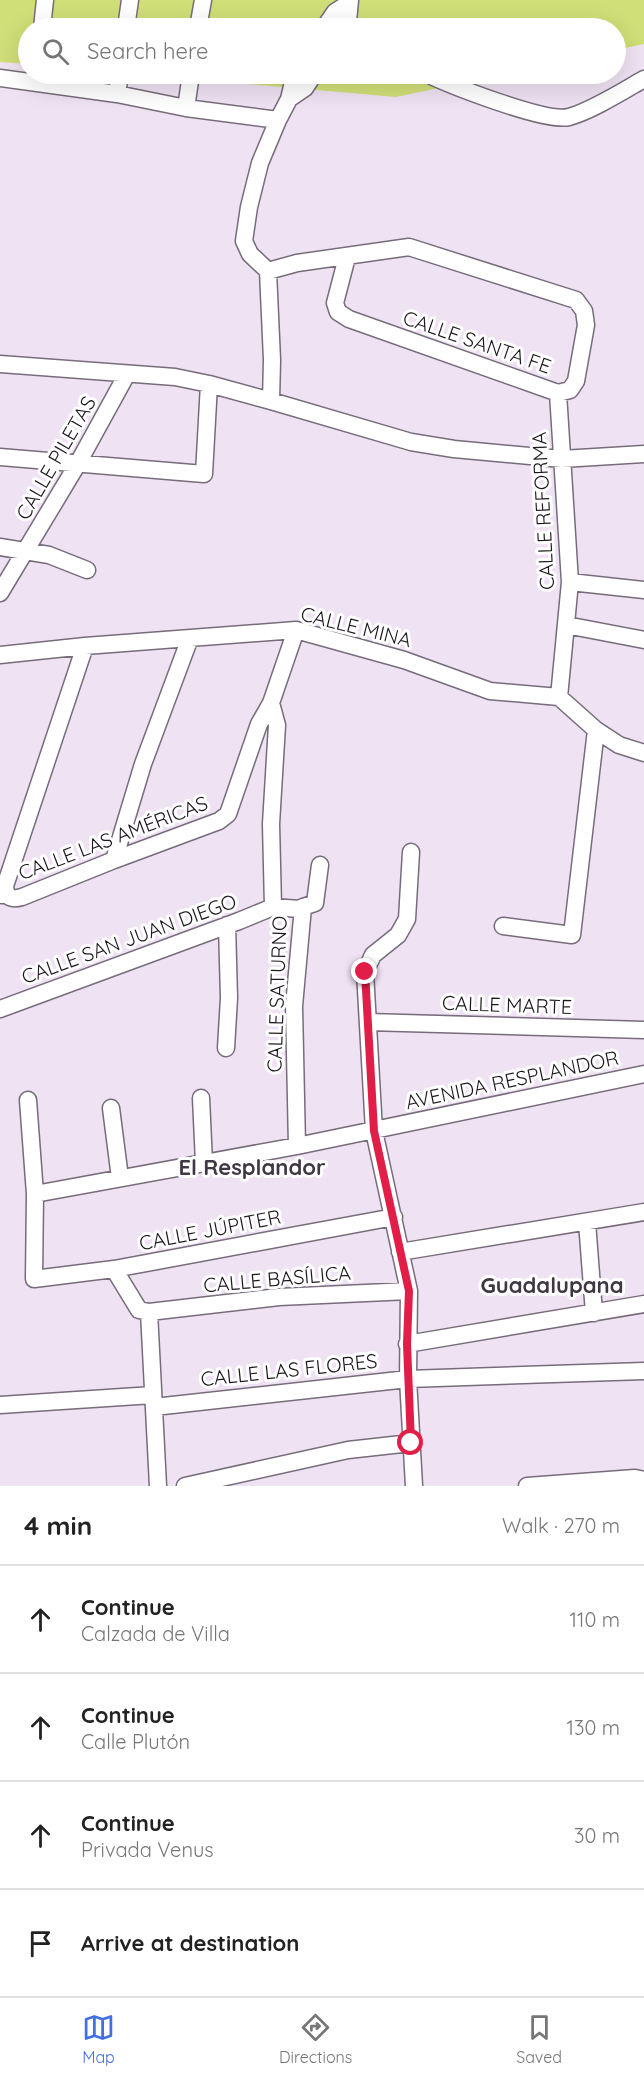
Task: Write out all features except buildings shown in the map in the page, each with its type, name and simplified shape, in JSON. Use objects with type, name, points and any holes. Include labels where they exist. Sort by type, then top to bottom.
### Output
[{"type":"street","points":[[43,18],[45,0]]},
{"type":"street","points":[[127,18],[130,0]]},
{"type":"street","points":[[200,18],[203,0]]},
{"type":"street","points":[[349,1],[349,18]]},
{"type":"street","points":[[331,18],[349,1]]},
{"type":"street","points":[[0,78],[18,78]]},
{"type":"street","points":[[450,84],[535,114],[567,117],[644,80]]},
{"type":"street","points":[[64,84],[186,108],[278,120]]},
{"type":"street","points":[[117,94],[118,84]]},
{"type":"street","points":[[186,108],[190,84]]},
{"type":"street","points":[[271,401],[272,360],[268,271],[250,254],[244,241],[249,207],[260,163],[289,99],[293,84]]},
{"type":"street","points":[[289,99],[308,84]]},
{"type":"street","name":"CALLE SANTA FE","points":[[409,248],[576,300],[584,311],[586,325],[576,381],[570,390],[558,393],[349,319],[338,312],[335,303],[347,257],[409,248]]},
{"type":"street","points":[[268,271],[297,263],[347,257]]},
{"type":"street","points":[[0,364],[176,377],[210,384],[411,442],[454,449],[562,459],[644,454]]},
{"type":"street","name":"CALLE PILETAS","points":[[0,593],[77,465],[127,374]]},
{"type":"street","points":[[0,457],[204,474],[210,384]]},
{"type":"street","name":"CALLE REFORMA","points":[[558,393],[570,582],[559,697]]},
{"type":"street","points":[[0,547],[49,555],[87,570]]},
{"type":"street","points":[[570,582],[644,590]]},
{"type":"street","points":[[566,625],[644,640]]},
{"type":"street","name":"CALLE MINA","points":[[0,655],[85,646],[296,630],[404,660],[490,691],[559,697]]},
{"type":"street","name":"CALLE LAS AMÉRICAS","points":[[2,893],[16,898],[219,821],[228,814],[259,724],[271,703],[296,630]]},
{"type":"street","points":[[114,860],[143,764],[190,638]]},
{"type":"street","points":[[2,893],[85,646]]},
{"type":"street","points":[[559,697],[596,730],[619,745],[644,753]]},
{"type":"street","points":[[271,703],[277,725],[271,824],[273,907]]},
{"type":"street","points":[[503,926],[572,935],[596,730]]},
{"type":"street","points":[[411,852],[407,919],[398,935],[373,955],[365,972],[374,1131],[409,1291],[407,1344],[414,1486]]},
{"type":"street","points":[[303,907],[315,903],[320,865]]},
{"type":"street","name":"CALLE SATURNO","points":[[273,907],[300,909],[303,907],[294,1006],[297,1146]]},
{"type":"street","name":"CALLE SAN JUAN DIEGO","points":[[0,1009],[273,907]]},
{"type":"street","points":[[226,1048],[229,998],[227,925]]},
{"type":"street","name":"CALLE MARTE","points":[[368,1022],[644,1030]]},
{"type":"street","name":"AVENIDA RESPLANDOR","points":[[35,1194],[374,1131],[644,1074]]},
{"type":"street","points":[[201,1098],[204,1163]]},
{"type":"street","points":[[28,1100],[35,1194]]},
{"type":"street","points":[[111,1108],[120,1178]]},
{"type":"street","name":"CALLE JÚPITER","points":[[35,1194],[34,1279],[114,1269],[394,1217]]},
{"type":"street","points":[[400,1252],[644,1214]]},
{"type":"street","points":[[587,1222],[594,1313]]},
{"type":"street","points":[[114,1269],[139,1310],[149,1312],[158,1486]]},
{"type":"street","name":"CALLE BASÍLICA","points":[[149,1312],[279,1297],[409,1291]]},
{"type":"street","points":[[407,1344],[644,1304]]},
{"type":"street","name":"CALLE LAS FLORES","points":[[0,1405],[154,1401],[408,1379],[644,1371]]},
{"type":"street","points":[[185,1486],[348,1450],[411,1443]]},
{"type":"street","points":[[527,1486],[635,1478],[644,1480]]},
{"type":"green space","points":[[0,0],[644,0],[644,44],[626,48],[626,18],[18,18],[18,63],[0,62]]},
{"type":"green space","points":[[248,84],[458,84],[396,97]]},
{"type":"district","name":"El Resplandor","points":[[252,1167]]},
{"type":"district","name":"Guadalupana","points":[[552,1285]]},
{"type":"route","points":[[365,972],[374,1131],[409,1291],[407,1344],[411,1443]]}]
